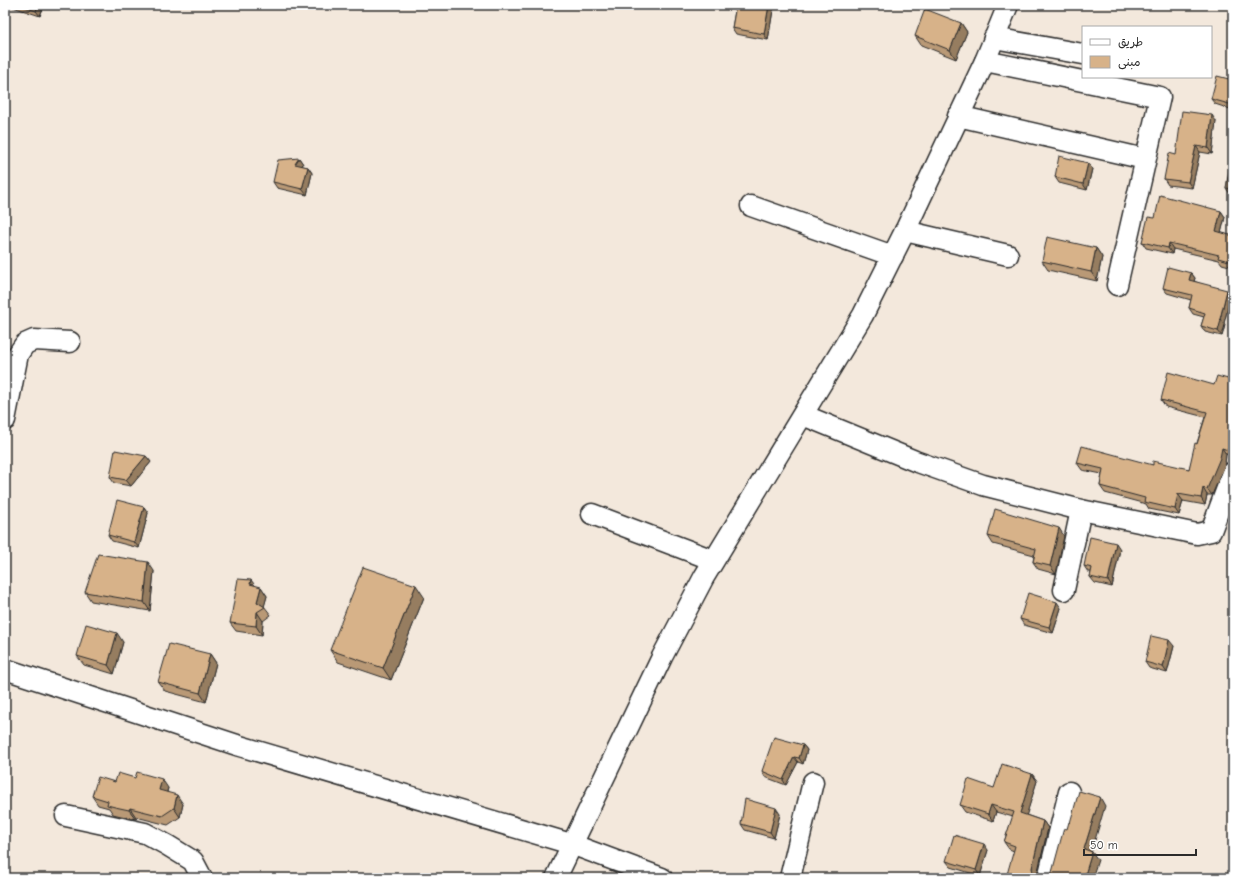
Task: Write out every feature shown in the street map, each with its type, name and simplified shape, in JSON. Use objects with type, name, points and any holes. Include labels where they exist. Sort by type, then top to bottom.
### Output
[{"type":"street","points":[[556,878],[571,844],[666,651],[713,560],[863,315],[893,256],[985,61],[1008,5]]},
{"type":"street","points":[[994,38],[1082,54]]},
{"type":"street","points":[[985,61],[1158,96],[1160,99],[1144,159],[1117,285]]},
{"type":"street","points":[[958,116],[1144,159]]},
{"type":"street","points":[[750,206],[893,256]]},
{"type":"street","points":[[905,230],[1008,255]]},
{"type":"street","points":[[5,420],[18,354],[25,344],[34,340],[70,342]]},
{"type":"street","points":[[803,414],[915,461],[982,485],[1081,510],[1197,534],[1206,534],[1211,532],[1233,472]]},
{"type":"street","points":[[1064,590],[1081,510]]},
{"type":"street","points":[[592,514],[713,560]]},
{"type":"street","points":[[5,669],[240,746],[571,844],[662,878]]},
{"type":"street","points":[[790,878],[813,782]]},
{"type":"street","points":[[1048,878],[1069,792]]},
{"type":"street","points":[[66,816],[145,833],[168,844],[193,861],[202,878]]},
{"type":"building","points":[[19,5],[38,5],[36,11]]},
{"type":"building","points":[[736,5],[769,5],[764,34],[732,28]]},
{"type":"building","points":[[925,9],[961,23],[950,50],[915,36]]},
{"type":"building","points":[[1217,76],[1233,80],[1233,105],[1211,99]]},
{"type":"building","points":[[1182,111],[1212,115],[1208,148],[1196,146],[1188,182],[1164,179],[1169,153],[1176,155]]},
{"type":"building","points":[[1059,156],[1088,163],[1083,184],[1055,177]]},
{"type":"building","points":[[299,158],[295,164],[308,167],[302,189],[273,182],[278,160]]},
{"type":"building","points":[[1231,158],[1233,158],[1233,189],[1226,188]]},
{"type":"building","points":[[1160,195],[1221,211],[1216,231],[1233,236],[1233,262],[1218,258],[1219,255],[1169,243],[1168,248],[1142,242],[1148,217],[1155,218]]},
{"type":"building","points":[[1047,237],[1096,248],[1091,272],[1042,261]]},
{"type":"building","points":[[1168,267],[1191,273],[1189,280],[1227,290],[1218,331],[1201,326],[1205,313],[1189,308],[1192,295],[1163,288]]},
{"type":"building","points":[[1233,361],[1233,433],[1228,450],[1222,448],[1220,458],[1207,489],[1203,488],[1201,498],[1178,494],[1175,509],[1144,502],[1145,498],[1100,486],[1103,469],[1077,463],[1082,446],[1153,465],[1153,461],[1189,469],[1195,443],[1197,444],[1207,412],[1161,400],[1168,372],[1214,385],[1217,376],[1228,379]]},
{"type":"building","points":[[115,450],[146,456],[126,480],[110,477]]},
{"type":"building","points":[[117,500],[144,507],[134,542],[108,535]]},
{"type":"building","points":[[995,509],[1059,528],[1050,566],[1033,562],[1036,549],[988,536]]},
{"type":"building","points":[[1090,537],[1116,543],[1108,581],[1090,577],[1092,568],[1084,566]]},
{"type":"building","points":[[98,554],[148,562],[144,602],[85,592]]},
{"type":"building","points":[[363,567],[416,585],[383,668],[330,650]]},
{"type":"building","points":[[238,579],[251,580],[250,584],[261,587],[257,602],[265,607],[257,612],[256,626],[230,623]]},
{"type":"building","points":[[1028,593],[1057,602],[1049,627],[1020,619]]},
{"type":"building","points":[[86,624],[117,633],[108,665],[77,656]]},
{"type":"building","points":[[1151,636],[1169,640],[1163,667],[1145,662]]},
{"type":"building","points":[[169,644],[210,654],[200,693],[158,682]]},
{"type":"building","points":[[774,737],[803,745],[799,758],[794,757],[783,780],[762,771]]},
{"type":"building","points":[[1002,764],[1032,774],[1020,813],[1043,821],[1032,868],[1034,878],[1006,878],[1015,846],[1004,842],[1014,812],[991,805],[988,814],[960,805],[968,779],[994,788]]},
{"type":"building","points":[[137,772],[162,779],[159,790],[177,795],[174,808],[162,816],[130,808],[129,810],[107,805],[108,801],[92,796],[98,777],[115,782],[118,773],[135,778]]},
{"type":"building","points":[[1079,791],[1100,797],[1084,849],[1092,852],[1084,878],[1057,878],[1051,876],[1064,828],[1067,829],[1069,822],[1070,823]]},
{"type":"building","points":[[745,799],[776,808],[770,832],[741,824]]},
{"type":"building","points":[[954,835],[984,844],[976,870],[946,861]]}]
